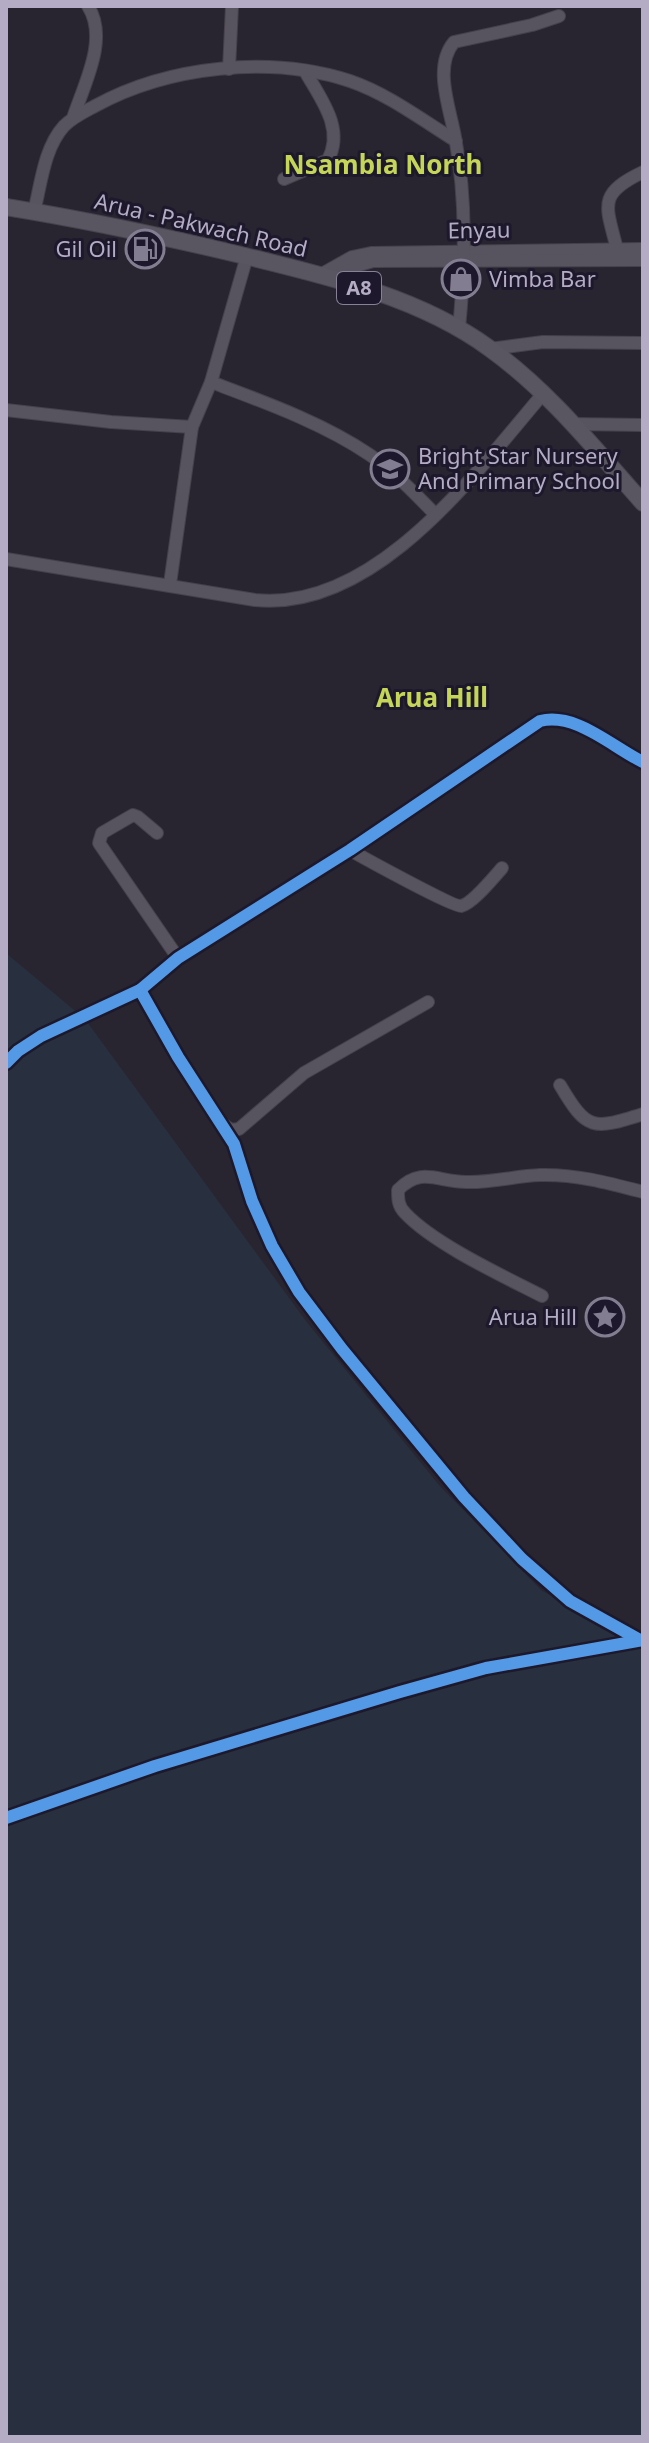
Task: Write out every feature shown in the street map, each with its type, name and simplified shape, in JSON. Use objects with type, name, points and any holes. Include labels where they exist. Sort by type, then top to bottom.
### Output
[{"type":"main road","name":"Arua - Pakwach Road","points":[[6,207],[247,256],[328,277],[413,307],[459,329],[490,349],[572,424],[643,503]]},
{"type":"street","points":[[73,118],[96,48],[98,26],[88,6]]},
{"type":"street","points":[[229,69],[232,6]]},
{"type":"street","points":[[459,329],[466,256],[456,141],[444,82],[446,57],[454,42],[559,16]]},
{"type":"street","points":[[34,212],[48,154],[63,128],[73,118],[134,88],[176,77],[254,67],[305,71],[350,81],[382,95],[456,141]]},
{"type":"street","points":[[284,179],[328,160],[333,146],[332,122],[305,71]]},
{"type":"street","points":[[617,249],[608,213],[609,196],[620,183],[643,172]]},
{"type":"street","name":"Enyau","points":[[328,277],[373,261],[643,249]]},
{"type":"street","points":[[170,584],[192,427],[211,382],[247,256]]},
{"type":"street","name":"Enyau","points":[[466,256],[643,260]]},
{"type":"street","points":[[490,349],[543,342],[643,343]]},
{"type":"street","points":[[211,382],[289,414],[368,453],[435,514]]},
{"type":"street","points":[[6,559],[277,602],[331,589],[368,571],[395,552],[480,468],[542,395]]},
{"type":"street","points":[[6,410],[192,427]]},
{"type":"street","points":[[572,424],[643,425]]},
{"type":"street","points":[[6,1063],[41,1036],[140,990],[178,958],[350,850],[540,721],[552,718],[571,722],[643,762]]},
{"type":"street","points":[[157,833],[133,815],[102,833],[99,843],[178,958]]},
{"type":"street","points":[[350,850],[452,906],[466,904],[502,868]]},
{"type":"street","points":[[140,990],[178,1057],[224,1125],[234,1144],[265,1232],[299,1292],[464,1497],[550,1586],[570,1601],[642,1640]]},
{"type":"street","points":[[224,1125],[231,1130],[239,1129],[304,1073],[428,1002]]},
{"type":"street","points":[[560,1085],[578,1115],[592,1123],[606,1124],[643,1114]]},
{"type":"street","points":[[542,1296],[443,1241],[405,1213],[397,1202],[398,1190],[420,1175],[468,1183],[541,1175],[607,1181],[643,1192]]},
{"type":"street","points":[[6,1818],[155,1766],[400,1692],[486,1668],[642,1640]]},
{"type":"shaded area","points":[[6,953],[85,1019],[306,1321],[439,1485],[541,1590],[619,1635],[643,1643],[643,2437],[6,2437]]},
{"type":"cycle path","points":[[6,1063],[41,1036],[140,990],[178,958],[350,850],[540,721],[553,720],[580,726],[643,762]]},
{"type":"cycle path","points":[[140,990],[178,1057],[234,1144],[252,1201],[272,1246],[299,1292],[342,1349],[464,1497],[522,1559],[570,1601],[640,1640]]},
{"type":"cycle path","points":[[6,1818],[155,1766],[400,1692],[486,1668],[643,1640]]},
{"type":"place","name":"Gil Oil","points":[[145,249]]},
{"type":"place","name":"Vimba Bar","points":[[461,279]]},
{"type":"place","name":"Bright Star Nursery And Primary School","points":[[390,469]]},
{"type":"place","name":"Arua Hill","points":[[605,1317]]},
{"type":"district","name":"Nsambia North","points":[[383,165]]},
{"type":"district","name":"Arua Hill","points":[[432,698]]}]
